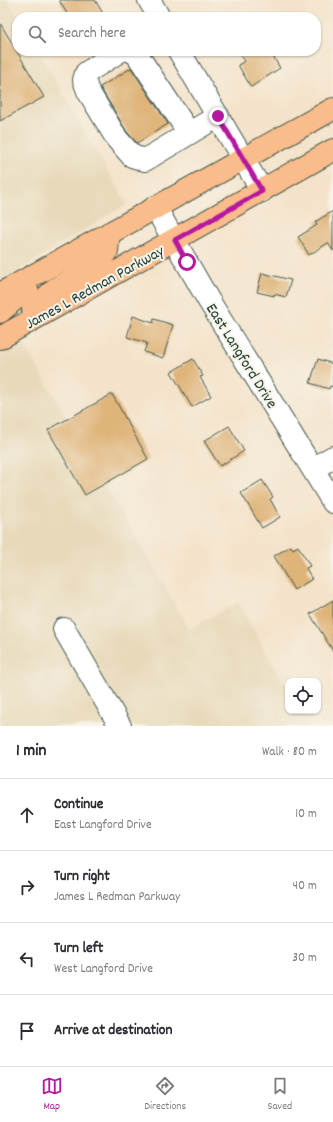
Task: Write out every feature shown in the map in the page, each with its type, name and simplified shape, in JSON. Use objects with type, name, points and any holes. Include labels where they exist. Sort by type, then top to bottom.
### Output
[{"type":"main road","points":[[0,294],[333,109]]},
{"type":"main road","name":"James L Redman Parkway","points":[[5,335],[333,150]]},
{"type":"main road","points":[[5,335],[55,289],[98,264],[107,250],[109,233]]},
{"type":"main road","points":[[0,312],[60,261]]},
{"type":"street","points":[[149,0],[156,12]]},
{"type":"street","points":[[112,56],[86,73],[84,80],[88,91],[118,139],[132,156],[145,160],[218,116]]},
{"type":"street","points":[[138,56],[189,133]]},
{"type":"street","points":[[182,56],[262,191]]},
{"type":"street","name":"East Langford Drive","points":[[155,207],[209,301],[333,502]]},
{"type":"street","points":[[313,469],[333,458]]},
{"type":"street","points":[[64,629],[120,726]]},
{"type":"shaded area","points":[[0,0],[8,0],[15,12],[12,12],[12,56],[41,56],[127,204],[0,281]]},
{"type":"shaded area","points":[[20,338],[189,629],[238,603],[285,685],[285,714],[302,714],[309,726],[0,726],[0,349],[8,345],[10,346]]},
{"type":"building","points":[[59,0],[95,0],[102,12],[66,12]]},
{"type":"building","points":[[0,23],[12,43],[12,56],[20,56],[44,97],[0,121]]},
{"type":"building","points":[[242,56],[273,56],[280,68],[251,87],[238,65],[245,61]]},
{"type":"building","points":[[131,68],[168,124],[137,143],[127,132],[100,87]]},
{"type":"building","points":[[333,211],[333,251],[328,243],[309,255],[298,237],[317,225],[315,222]]},
{"type":"building","points":[[262,273],[291,280],[286,297],[257,292]]},
{"type":"building","points":[[133,316],[153,323],[154,319],[173,325],[163,358],[144,352],[147,343],[127,337]]},
{"type":"building","points":[[193,359],[203,376],[200,377],[211,396],[192,407],[171,372]]},
{"type":"building","points":[[318,359],[333,364],[333,387],[330,386],[329,389],[310,383]]},
{"type":"building","points":[[112,394],[148,459],[85,495],[48,430]]},
{"type":"building","points":[[229,426],[244,451],[220,466],[204,441]]},
{"type":"building","points":[[262,480],[273,497],[270,499],[280,517],[262,528],[241,493]]},
{"type":"building","points":[[291,546],[293,549],[298,546],[310,566],[306,568],[312,579],[294,590],[274,556]]},
{"type":"building","points":[[333,600],[333,651],[310,614]]},
{"type":"route","points":[[187,262],[175,240],[262,191],[218,116]]}]
